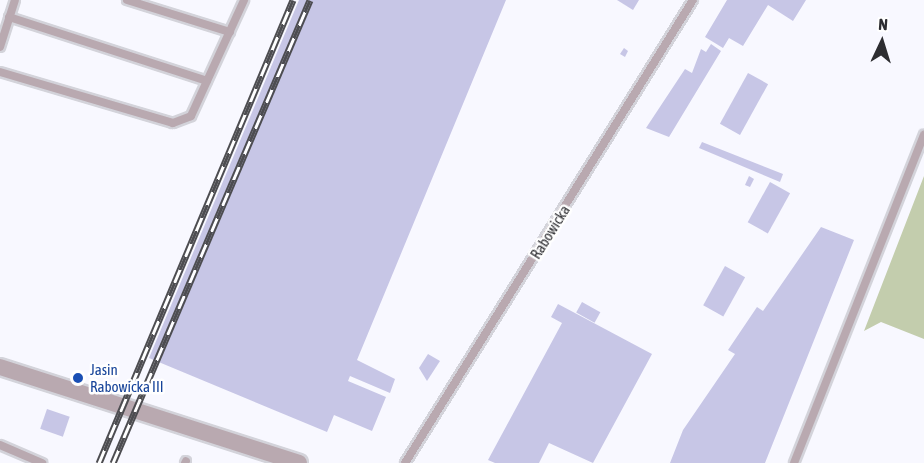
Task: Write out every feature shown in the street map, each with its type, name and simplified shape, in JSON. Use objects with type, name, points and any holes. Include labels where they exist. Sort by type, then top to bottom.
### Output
[{"type":"street","points":[[0,367],[298,463]]},
{"type":"lane","points":[[1,43],[15,0]]},
{"type":"lane","points":[[127,0],[230,32]]},
{"type":"lane","points":[[0,72],[165,123],[191,116],[244,0]]},
{"type":"lane","name":"Rabowicka","points":[[405,463],[693,0]]},
{"type":"lane","points":[[9,17],[207,81]]},
{"type":"lane","points":[[794,463],[924,135]]},
{"type":"lane","points":[[0,445],[42,463]]},
{"type":"green space","points":[[924,176],[924,339],[881,322],[864,331]]},
{"type":"building","points":[[299,0],[506,0],[357,360],[395,379],[390,393],[350,376],[348,381],[386,397],[372,431],[334,415],[327,432],[149,358]]},
{"type":"building","points":[[617,0],[639,0],[633,10]]},
{"type":"building","points":[[727,0],[806,0],[793,21],[768,5],[743,46],[729,38],[723,48],[705,37]]},
{"type":"building","points":[[711,44],[721,51],[669,137],[646,128],[685,69],[692,73],[701,49],[706,52]]},
{"type":"building","points":[[624,48],[628,51],[625,57],[620,54]]},
{"type":"building","points":[[748,73],[768,84],[740,135],[720,124]]},
{"type":"building","points":[[702,142],[783,174],[780,182],[699,148]]},
{"type":"building","points":[[749,176],[754,179],[750,187],[745,185]]},
{"type":"building","points":[[770,182],[790,193],[768,233],[748,222]]},
{"type":"building","points":[[821,227],[854,240],[765,463],[670,463],[683,430],[735,354],[728,350],[757,307],[763,311]]},
{"type":"building","points":[[725,266],[745,277],[723,317],[703,305]]},
{"type":"building","points":[[582,302],[600,312],[595,323],[576,312]]},
{"type":"building","points":[[558,304],[652,354],[593,463],[549,443],[539,463],[495,463],[488,460],[562,323],[551,317]]},
{"type":"building","points":[[428,354],[440,361],[427,381],[419,368]]},
{"type":"building","points":[[47,409],[70,417],[63,437],[40,429]]},
{"type":"railway","points":[[99,463],[293,0]]},
{"type":"railway","points":[[113,463],[310,0]]},
{"type":"place","name":"Jasin Rabowicka III","points":[[78,378]]}]
